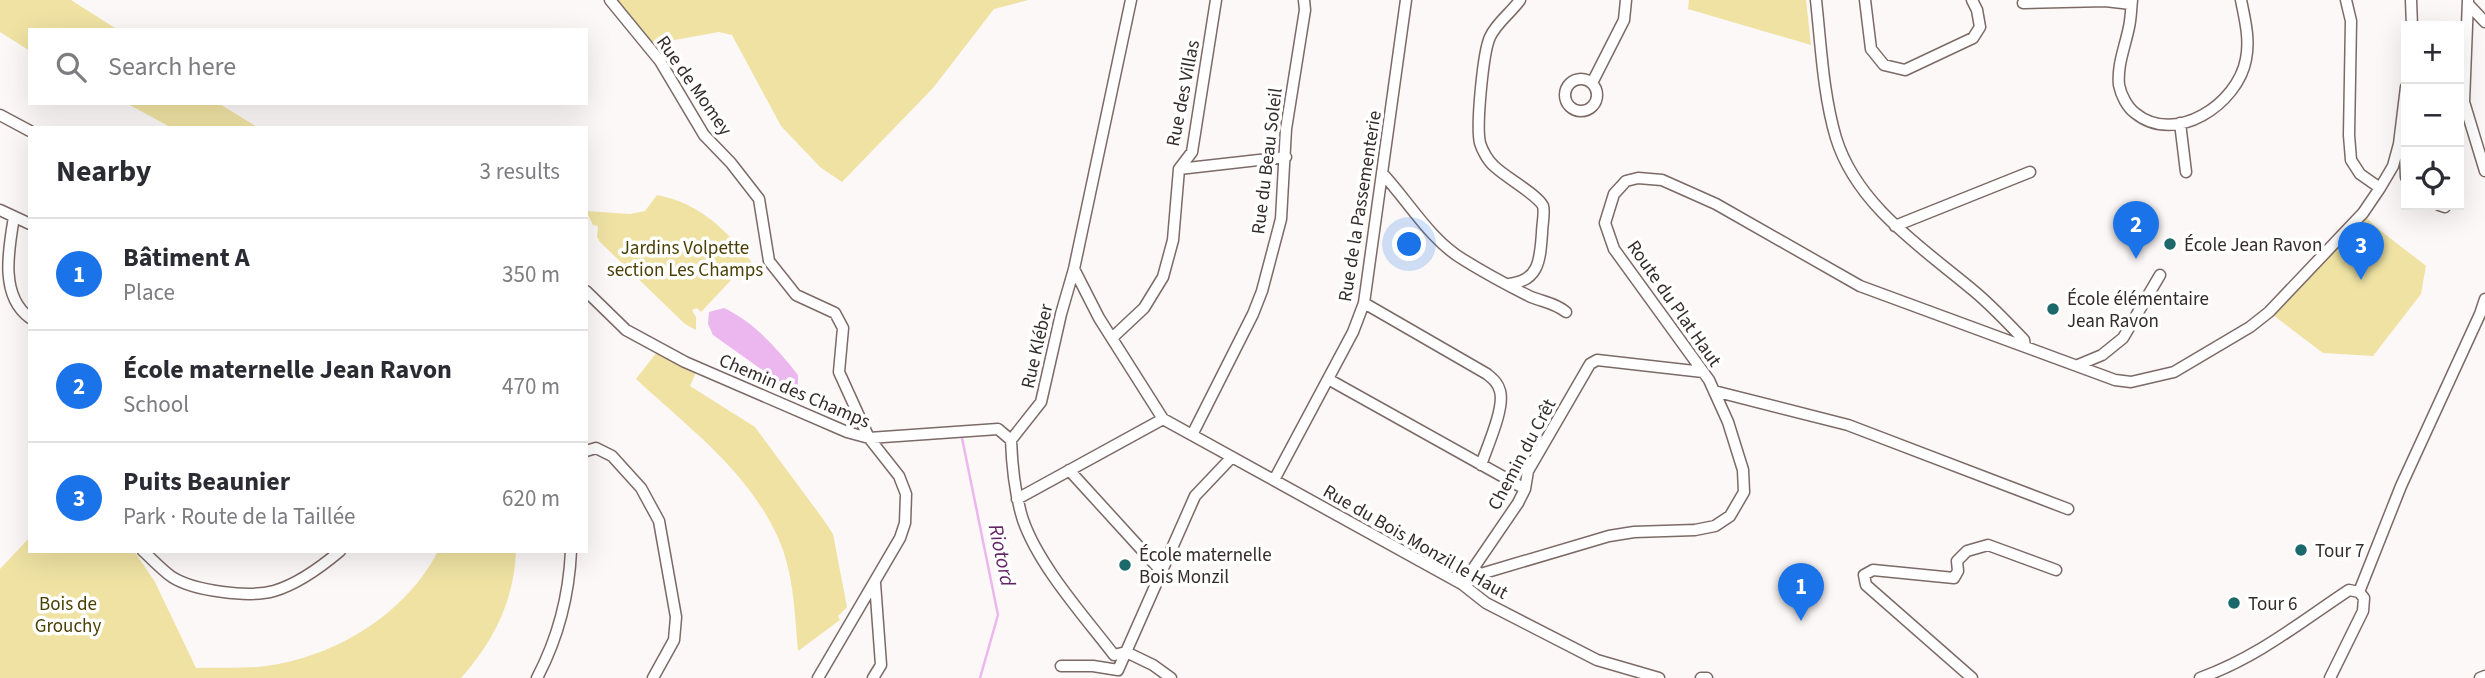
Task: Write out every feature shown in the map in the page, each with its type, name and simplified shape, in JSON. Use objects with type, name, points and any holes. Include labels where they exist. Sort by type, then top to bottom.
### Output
[{"type":"street","name":"Rue de Momey","points":[[610,0],[660,61],[704,135],[732,163],[759,199],[769,261],[796,295],[835,313],[843,328],[839,372],[869,438]]},
{"type":"street","name":"Rue Kléber","points":[[1011,440],[1041,402],[1060,314],[1074,269],[1131,0]]},
{"type":"street","name":"Rue des Villas","points":[[1112,338],[1144,308],[1163,277],[1173,240],[1179,169],[1192,152],[1216,0]]},
{"type":"street","name":"Rue du Beau Soleil","points":[[1192,435],[1253,314],[1281,219],[1286,129],[1305,10],[1304,0]]},
{"type":"street","name":"Rue de la Passementerie","points":[[1273,480],[1353,332],[1364,303],[1406,0]]},
{"type":"street","points":[[1509,284],[1519,283],[1529,277],[1539,263],[1544,208],[1537,198],[1508,180],[1491,163],[1480,144],[1479,121],[1488,40],[1495,26],[1520,0]]},
{"type":"street","points":[[1592,83],[1624,20],[1626,0]]},
{"type":"street","points":[[1816,0],[1828,100],[1837,139],[1850,169],[1895,226],[1976,292],[2024,340],[2025,346],[2115,380],[2131,382],[2174,372],[2193,363],[2269,312],[2363,213],[2393,166],[2401,128]]},
{"type":"street","points":[[1865,0],[1871,49],[1884,65],[1905,70],[1973,38],[1980,27],[1972,0]]},
{"type":"street","points":[[2023,3],[2132,2],[2130,24],[2119,66],[2119,88],[2129,108],[2146,121],[2170,125],[2197,118],[2218,106],[2237,85],[2246,60],[2248,34],[2241,0]]},
{"type":"street","points":[[2346,0],[2351,21],[2351,159],[2360,174],[2380,188]]},
{"type":"street","points":[[2411,0],[2412,21]]},
{"type":"street","points":[[2468,2],[2485,22]]},
{"type":"street","points":[[2468,2],[2464,102],[2485,171]]},
{"type":"street","points":[[0,115],[28,130]]},
{"type":"street","points":[[2180,122],[2186,172]]},
{"type":"street","points":[[1179,169],[1286,158]]},
{"type":"street","points":[[1895,226],[2029,172]]},
{"type":"street","points":[[1382,173],[1439,240],[1462,259],[1533,297],[1555,303],[1566,312]]},
{"type":"street","name":"Route du Plat Haut","points":[[1462,584],[1485,573],[1609,536],[1634,532],[1695,530],[1715,526],[1736,508],[1744,492],[1743,470],[1728,422],[1714,391],[1614,249],[1605,223],[1614,194],[1626,181],[1638,178],[1662,180],[1716,204],[1860,286],[2025,346]]},
{"type":"street","points":[[0,210],[28,224]]},
{"type":"street","points":[[14,217],[4,280],[8,295],[21,313],[28,317]]},
{"type":"street","points":[[1017,499],[1163,419],[1112,338],[1074,269]]},
{"type":"street","points":[[2078,365],[2102,355],[2123,338],[2160,275]]},
{"type":"street","name":"Chemin des Champs","points":[[588,293],[626,330],[685,362],[847,432],[869,438],[899,476],[906,494],[905,523],[900,538],[818,678]]},
{"type":"street","points":[[2359,592],[2401,486],[2483,315],[2485,299]]},
{"type":"street","points":[[1364,303],[1495,381],[1502,401],[1481,466]]},
{"type":"street","name":"Chemin du Crêt","points":[[1462,584],[1518,503],[1525,489],[1528,471],[1590,364],[1597,360],[1703,372]]},
{"type":"street","points":[[1328,379],[1525,489]]},
{"type":"street","points":[[1714,391],[1848,425],[2068,509]]},
{"type":"street","name":"Rue du Bois Monzil le Haut","points":[[1163,419],[1462,584],[1486,603],[1597,660],[1659,678]]},
{"type":"street","points":[[869,438],[998,429],[1011,440],[1017,499],[1024,523],[1044,562],[1114,655],[1126,652],[1153,665],[1171,678]]},
{"type":"street","points":[[588,450],[596,448],[612,456],[641,488],[659,521],[676,617],[674,640],[653,678]]},
{"type":"street","points":[[1061,666],[1093,666],[1117,674],[1195,496],[1232,457]]},
{"type":"street","points":[[1069,470],[1162,572]]},
{"type":"street","points":[[1972,678],[1866,585],[1864,575],[1873,570],[1954,578],[1958,571],[1957,561],[1967,551],[1988,545],[2056,570]]},
{"type":"street","points":[[145,553],[172,577],[202,589],[237,593],[273,591],[306,575],[337,553]]},
{"type":"street","points":[[537,678],[553,642],[565,598],[571,553]]},
{"type":"street","points":[[873,678],[881,665],[875,583]]},
{"type":"street","points":[[2200,678],[2264,648],[2349,590],[2359,592],[2364,598],[2363,611],[2330,678]]},
{"type":"street","points":[[2480,678],[2485,676]]},
{"type":"street","points":[[1701,678],[1707,678]]},
{"type":"green space","points":[[0,0],[71,0],[115,28],[28,28],[28,50],[0,32]]},
{"type":"green space","points":[[615,0],[1028,0],[994,9],[933,88],[842,182],[820,167],[781,126],[732,35],[719,32],[669,41],[663,58]]},
{"type":"green space","points":[[1689,0],[1806,0],[1811,45],[1688,9]]},
{"type":"green space","points":[[130,105],[221,105],[256,126],[168,126]]},
{"type":"green space","name":"Jardins Volpette section Les Champs","points":[[657,195],[687,205],[712,220],[754,265],[742,280],[733,278],[701,312],[697,308],[692,310],[696,317],[696,330],[685,324],[600,242],[597,237],[598,226],[593,225],[588,215],[588,211],[630,214],[645,211]]},
{"type":"green space","points":[[2363,213],[2382,232],[2426,266],[2421,294],[2373,356],[2323,353],[2269,312]]},
{"type":"green space","points":[[657,352],[696,372],[690,386],[755,427],[833,534],[847,607],[838,616],[840,620],[798,651],[790,574],[771,524],[739,477],[720,456],[636,379]]},
{"type":"green space","name":"Bois de Grouchy","points":[[28,539],[28,553],[135,553],[155,582],[196,668],[249,667],[292,661],[317,653],[366,629],[388,613],[407,594],[437,553],[516,553],[511,587],[500,619],[483,650],[461,678],[0,678],[0,569]]},
{"type":"shaded area","points":[[724,308],[746,321],[774,346],[798,375],[798,386],[792,391],[713,335],[708,324],[709,312]]},
{"type":"waterway","points":[[798,386],[807,398]]},
{"type":"waterway","name":"Riotord","points":[[962,438],[998,615],[980,678]]},
{"type":"place","name":"École Jean Ravon","points":[[2170,244]]},
{"type":"place","name":"École maternelle Jean Ravon","points":[[2136,259]]},
{"type":"place","name":"Puits Beaunier","points":[[2361,280]]},
{"type":"place","name":"École élémentaire Jean Ravon","points":[[2053,309]]},
{"type":"place","name":"Tour 7","points":[[2301,550]]},
{"type":"place","name":"École maternelle Bois Monzil","points":[[1125,565]]},
{"type":"place","name":"Tour 6","points":[[2234,603]]},
{"type":"place","name":"Bâtiment A","points":[[1801,621]]}]
